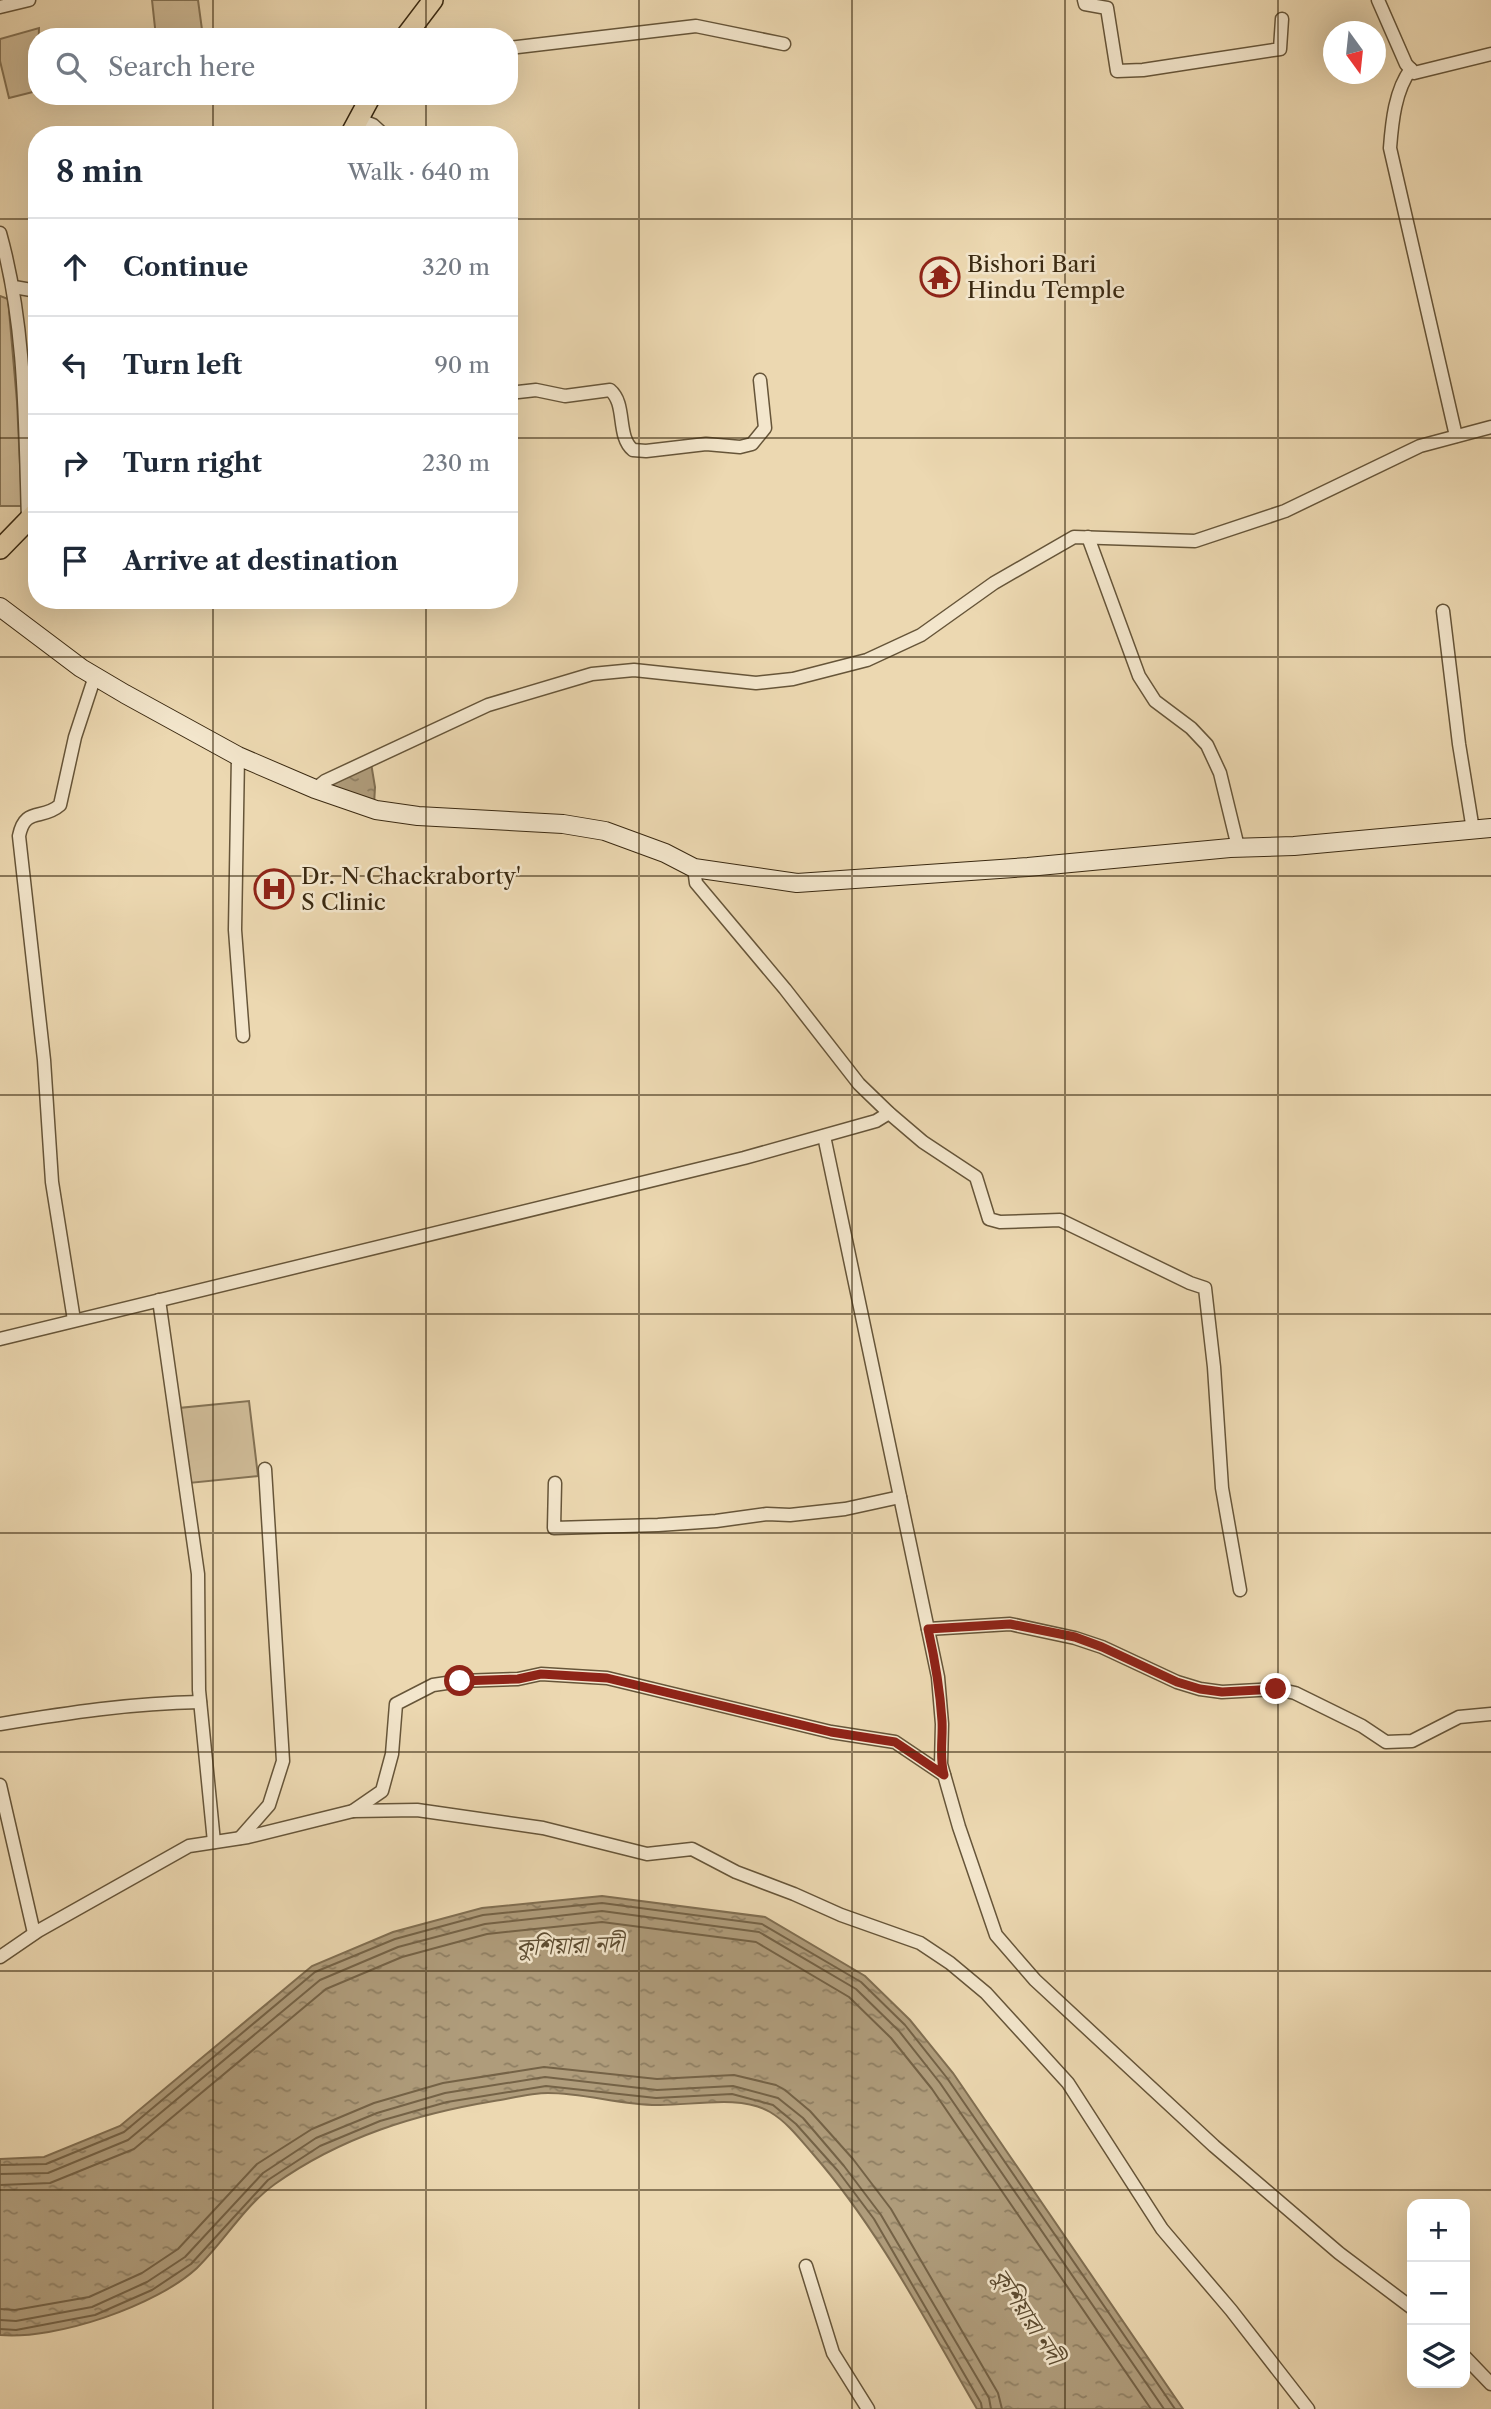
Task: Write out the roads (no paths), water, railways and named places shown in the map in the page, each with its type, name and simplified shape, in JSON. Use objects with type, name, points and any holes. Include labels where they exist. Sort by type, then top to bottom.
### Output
[{"type":"highway","points":[[412,28],[433,0]]},
{"type":"highway","points":[[355,126],[366,105]]},
{"type":"highway","points":[[0,549],[28,521]]},
{"type":"main road","points":[[0,607],[94,676],[238,756],[315,789],[376,810],[418,816],[563,824],[605,831],[665,853],[694,868],[797,883],[1028,867],[1238,847],[1294,846],[1482,829]]},
{"type":"street","points":[[0,7],[29,0]]},
{"type":"street","points":[[1084,0],[1085,4],[1107,9],[1116,71],[1143,70],[1280,49],[1282,19]]},
{"type":"street","points":[[1378,0],[1406,64],[1414,73],[1491,54]]},
{"type":"street","points":[[518,47],[696,26],[784,44]]},
{"type":"street","points":[[1411,69],[1404,79],[1392,127],[1390,148],[1457,436]]},
{"type":"street","points":[[0,233],[13,287],[28,444]]},
{"type":"street","points":[[13,287],[28,289]]},
{"type":"street","points":[[518,392],[536,390],[565,396],[610,390],[617,395],[626,442],[633,450],[706,444],[740,447],[752,444],[765,428],[760,380]]},
{"type":"street","points":[[315,789],[325,781],[488,705],[592,674],[634,670],[756,683],[793,679],[867,660],[921,635],[994,583],[1074,537],[1195,541],[1285,511],[1420,446],[1491,427]]},
{"type":"street","points":[[1088,537],[1139,676],[1155,701],[1191,728],[1207,745],[1220,773],[1238,847]]},
{"type":"street","points":[[1443,611],[1460,744],[1482,829]]},
{"type":"street","points":[[74,1320],[52,1182],[44,1060],[19,836],[21,824],[29,817],[53,811],[60,806],[75,737],[94,676]]},
{"type":"street","points":[[238,756],[235,930],[243,1036]]},
{"type":"street","points":[[694,868],[696,883],[777,979],[859,1084],[923,1142],[976,1177],[989,1219],[1000,1222],[1060,1220],[1205,1288],[1214,1367],[1222,1488],[1240,1590]]},
{"type":"street","points":[[0,1339],[744,1158],[876,1121],[889,1113]]},
{"type":"street","points":[[824,1136],[938,1677],[942,1724],[941,1764],[959,1827],[996,1935],[1035,1980],[1214,2146],[1339,2253],[1407,2304]]},
{"type":"street","points":[[159,1300],[198,1574],[200,1702],[214,1842]]},
{"type":"street","points":[[240,1838],[269,1805],[283,1761],[265,1469]]},
{"type":"street","points":[[555,1483],[554,1528],[692,1522],[767,1514],[790,1515],[845,1509],[900,1497]]},
{"type":"street","points":[[928,1629],[1010,1624],[1075,1637],[1177,1682],[1200,1689],[1222,1692],[1276,1689],[1295,1693],[1362,1726],[1386,1742],[1412,1741],[1460,1717],[1491,1714]]},
{"type":"street","points":[[353,1811],[382,1791],[392,1754],[396,1704],[433,1685],[518,1679],[541,1674],[607,1678],[831,1732],[895,1742],[944,1775]]},
{"type":"street","points":[[0,1724],[113,1707],[200,1702]]},
{"type":"street","points":[[0,1785],[34,1933]]},
{"type":"street","points":[[0,1957],[34,1933],[189,1846],[240,1838],[353,1811],[417,1810],[543,1828],[647,1854],[692,1849],[736,1872],[841,1915],[920,1943],[986,1993],[1068,2083],[1162,2229],[1247,2330],[1308,2409]]},
{"type":"street","points":[[806,2266],[833,2353],[868,2409]]},
{"type":"street","points":[[1470,2362],[1491,2384]]},
{"type":"water","points":[[371,763],[375,787],[374,805],[325,783]]},
{"type":"water","name":"কুশিয়ারা নদী","points":[[602,1896],[765,1917],[865,1976],[910,2020],[953,2073],[1183,2409],[977,2409],[901,2278],[837,2183],[788,2126],[776,2116],[758,2107],[730,2102],[643,2104],[542,2093],[465,2106],[408,2121],[326,2153],[275,2184],[244,2213],[197,2268],[157,2295],[104,2318],[76,2326],[49,2332],[0,2335],[0,2159],[44,2157],[120,2126],[312,1966],[393,1932],[482,1908]]},
{"type":"place","name":"Bishori Bari Hindu Temple","points":[[940,277]]},
{"type":"place","name":"Dr. N Chackraborty' S Clinic","points":[[274,889]]}]
